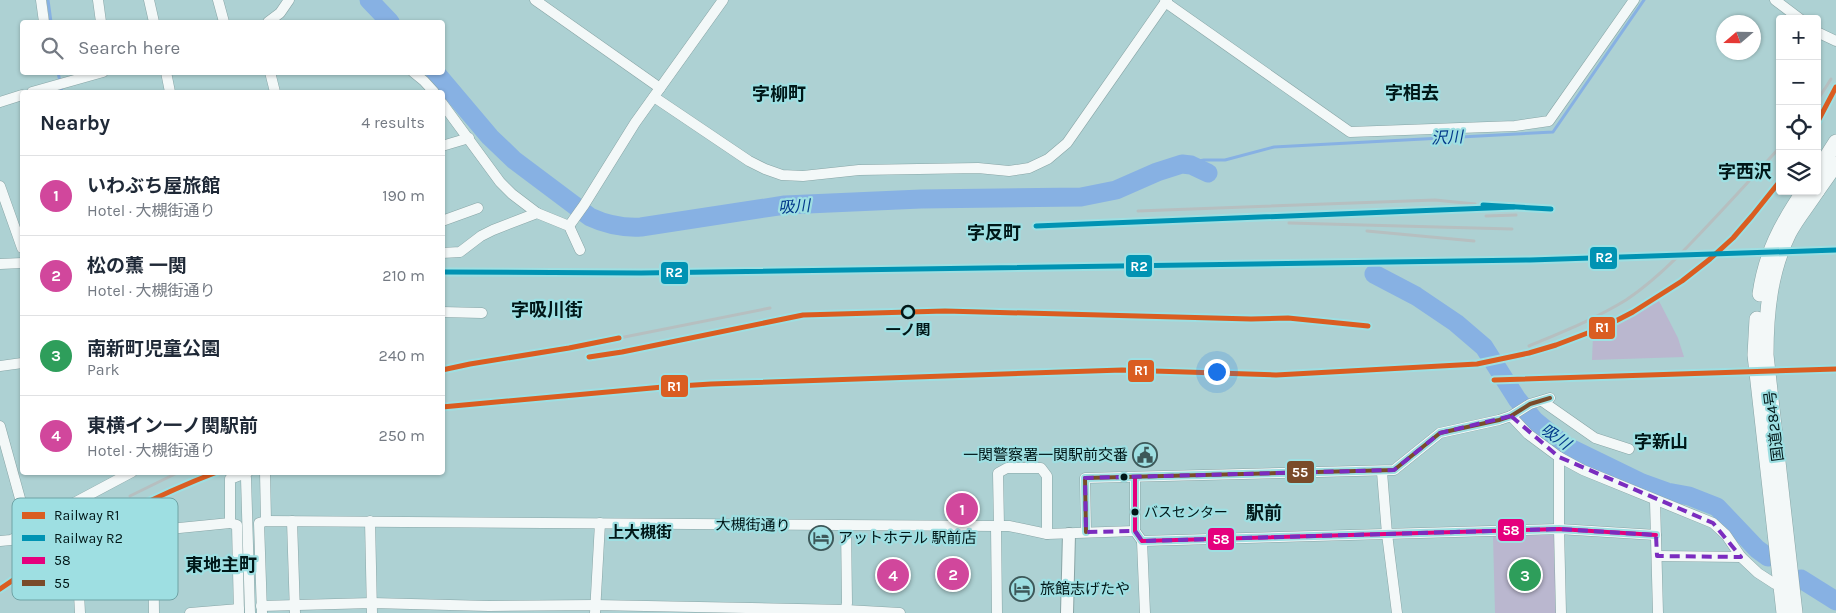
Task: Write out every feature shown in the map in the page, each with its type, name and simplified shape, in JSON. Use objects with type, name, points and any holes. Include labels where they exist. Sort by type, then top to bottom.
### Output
[{"type":"highway","points":[[1821,166],[1836,142]]},
{"type":"highway","name":"国道284号","points":[[1821,185],[1836,164]]},
{"type":"highway","name":"国道284号","points":[[1784,613],[1757,316],[1764,272],[1775,239],[1785,219],[1801,195]]},
{"type":"highway","name":"国道284号","points":[[1761,355],[1775,268],[1789,233],[1814,195]]},
{"type":"highway","name":"国道284号","points":[[1764,385],[1795,613]]},
{"type":"main road","points":[[1067,613],[1069,534]]},
{"type":"street","points":[[41,0],[44,20]]},
{"type":"street","points":[[98,0],[101,20]]},
{"type":"street","points":[[148,0],[153,20]]},
{"type":"street","points":[[218,0],[223,20]]},
{"type":"street","points":[[270,20],[280,12],[289,0]]},
{"type":"street","points":[[534,0],[660,88]]},
{"type":"street","points":[[572,222],[635,122],[722,0]]},
{"type":"street","points":[[654,97],[749,161],[765,169],[782,174],[803,176],[859,170],[978,168],[1009,171],[1029,168],[1048,159],[1067,143],[1166,1],[1350,132],[1515,126],[1549,122],[1634,0]]},
{"type":"street","points":[[1775,0],[1795,15]]},
{"type":"street","points":[[1821,34],[1836,41]]},
{"type":"street","points":[[55,89],[95,75]]},
{"type":"street","points":[[167,75],[170,90]]},
{"type":"street","points":[[271,75],[274,90]]},
{"type":"street","points":[[417,75],[432,90]]},
{"type":"street","points":[[0,102],[20,96]]},
{"type":"street","points":[[445,107],[500,182],[512,194],[537,213],[572,222]]},
{"type":"street","points":[[445,145],[469,138]]},
{"type":"street","points":[[0,186],[18,222],[20,235]]},
{"type":"street","points":[[445,220],[478,208]]},
{"type":"street","points":[[445,253],[460,252],[481,236],[537,213]]},
{"type":"street","points":[[572,222],[580,250]]},
{"type":"street","points":[[0,264],[20,263]]},
{"type":"street","points":[[445,312],[482,313]]},
{"type":"street","points":[[0,366],[20,363]]},
{"type":"street","points":[[1086,532],[1085,478],[1382,472],[1394,470],[1440,433],[1499,420],[1514,415],[1530,404],[1546,400],[1595,438],[1629,449]]},
{"type":"street","points":[[1514,415],[1528,434],[1560,457],[1583,470],[1655,501],[1713,523],[1726,535],[1741,556],[1758,573],[1775,584],[1782,584]]},
{"type":"street","points":[[0,426],[19,498]]},
{"type":"street","points":[[1560,457],[1561,613]]},
{"type":"street","points":[[997,613],[998,473],[1007,468],[1041,468],[1047,476],[1048,534]]},
{"type":"street","points":[[1382,472],[1387,534],[1398,613]]},
{"type":"street","points":[[83,498],[126,475]]},
{"type":"street","points":[[230,523],[230,479],[247,475],[250,613]]},
{"type":"street","points":[[265,475],[266,521],[258,523],[262,610],[489,606],[900,613]]},
{"type":"street","points":[[1135,477],[1135,531],[1142,541],[1145,613]]},
{"type":"street","points":[[1655,501],[1658,613]]},
{"type":"street","name":"大槻街通り","points":[[266,521],[1008,526],[1048,534],[1135,531]]},
{"type":"street","points":[[292,521],[295,609]]},
{"type":"street","points":[[370,521],[372,608]]},
{"type":"street","points":[[178,528],[230,523],[237,525],[239,611],[190,613]]},
{"type":"street","points":[[595,609],[600,523]]},
{"type":"street","points":[[845,611],[846,526]]},
{"type":"street","points":[[1142,541],[1559,529],[1656,535]]},
{"type":"street","points":[[1657,556],[1741,556]]},
{"type":"street","points":[[79,600],[80,613]]},
{"type":"street","points":[[154,600],[154,613]]},
{"type":"highlighted area","points":[[1511,416],[1559,457],[1713,523],[1741,557],[1657,556],[1656,535],[1559,529],[1142,541],[1135,531],[1086,532],[1085,478],[1394,470],[1440,433]]},
{"type":"shaded area","points":[[1659,301],[1678,338],[1684,357],[1592,360],[1593,336]]},
{"type":"shaded area","points":[[1554,535],[1556,613],[1495,613],[1493,536]]},
{"type":"waterway","points":[[48,0],[51,20]]},
{"type":"waterway","name":"吸川","points":[[369,0],[388,20]]},
{"type":"waterway","name":"沢川","points":[[1182,164],[1204,160],[1225,160],[1274,147],[1553,132],[1644,0]]},
{"type":"waterway","points":[[59,75],[62,90]]},
{"type":"waterway","name":"吸川","points":[[438,75],[490,137],[514,160],[590,217],[609,224],[627,227],[641,227],[785,205],[921,199],[1081,197],[1116,190],[1157,172],[1182,164],[1191,165],[1208,173]]},
{"type":"waterway","name":"吸川","points":[[1374,274],[1416,296],[1456,323],[1484,347],[1517,399],[1534,420],[1566,446],[1642,483],[1667,492],[1689,496],[1717,507],[1757,549],[1768,557]]},
{"type":"waterway","name":"吸川","points":[[1801,579],[1836,601]]},
{"type":"railway","points":[[1821,95],[1831,79]]},
{"type":"railway","points":[[1529,346],[1602,313],[1626,300],[1644,287],[1684,250],[1777,150]]},
{"type":"railway","points":[[1138,211],[1435,200],[1475,204]]},
{"type":"railway","points":[[1507,207],[1551,209]]},
{"type":"railway","points":[[1036,226],[1514,207]]},
{"type":"railway","points":[[1486,216],[1516,215]]},
{"type":"railway","points":[[1289,223],[1512,229]]},
{"type":"railway","points":[[1367,231],[1474,241]]},
{"type":"railway","points":[[445,272],[641,273],[1530,260]]},
{"type":"railway","points":[[445,369],[569,348],[770,308]]},
{"type":"railway","points":[[589,357],[803,315],[945,311],[1251,319],[1288,318],[1368,326]]},
{"type":"railway","points":[[445,407],[711,384],[1018,374]]},
{"type":"railway","points":[[130,496],[173,475]]},
{"type":"rail line","name":"R1","points":[[1821,115],[1836,87]]},
{"type":"rail line","name":"R1","points":[[445,407],[711,384],[1122,370],[1276,375],[1477,364],[1556,345],[1606,326],[1633,312],[1682,281],[1710,259],[1733,238],[1776,186]]},
{"type":"rail line","name":"R2","points":[[1483,205],[1551,209]]},
{"type":"rail line","name":"R2","points":[[1036,226],[1514,207]]},
{"type":"rail line","name":"R2","points":[[445,272],[641,273],[1530,260],[1836,250]]},
{"type":"rail line","name":"R1","points":[[589,357],[803,315],[945,311],[1251,319],[1288,318],[1368,326]]},
{"type":"rail line","name":"R1","points":[[445,369],[619,338]]},
{"type":"rail line","name":"R1","points":[[1494,380],[1836,369]]},
{"type":"rail line","name":"R1","points":[[156,498],[210,475]]},
{"type":"rail line","name":"R1","points":[[0,589],[12,581]]},
{"type":"transit line","name":"55","points":[[1086,532],[1085,478],[1394,470],[1440,433],[1499,420],[1511,416],[1530,404],[1550,398]]},
{"type":"transit line","name":"58","points":[[1135,477],[1135,531],[1142,541],[1559,529],[1656,535]]},
{"type":"place","name":"一ノ関","points":[[908,312]]},
{"type":"place","name":"一関警察署一関駅前交番","points":[[1145,455]]},
{"type":"place","name":"いわぶち屋旅館","points":[[962,509]]},
{"type":"place","name":"バスセンター","points":[[1135,512]]},
{"type":"place","name":"アットホテル 駅前店","points":[[821,538]]},
{"type":"place","name":"松の薫 一関","points":[[953,574]]},
{"type":"place","name":"東横イン一ノ関駅前","points":[[893,575]]},
{"type":"place","name":"南新町児童公園","points":[[1525,575]]},
{"type":"place","name":"旅館志げたや","points":[[1022,589]]},
{"type":"district","name":"字相去","points":[[1412,93]]},
{"type":"district","name":"字柳町","points":[[779,94]]},
{"type":"district","name":"字西沢","points":[[1745,172]]},
{"type":"district","name":"字反町","points":[[994,233]]},
{"type":"district","name":"字吸川街","points":[[547,310]]},
{"type":"district","name":"字新山","points":[[1661,442]]},
{"type":"district","name":"駅前","points":[[1264,513]]},
{"type":"district","name":"上大槻街","points":[[640,532]]},
{"type":"district","name":"東地主町","points":[[221,565]]}]
